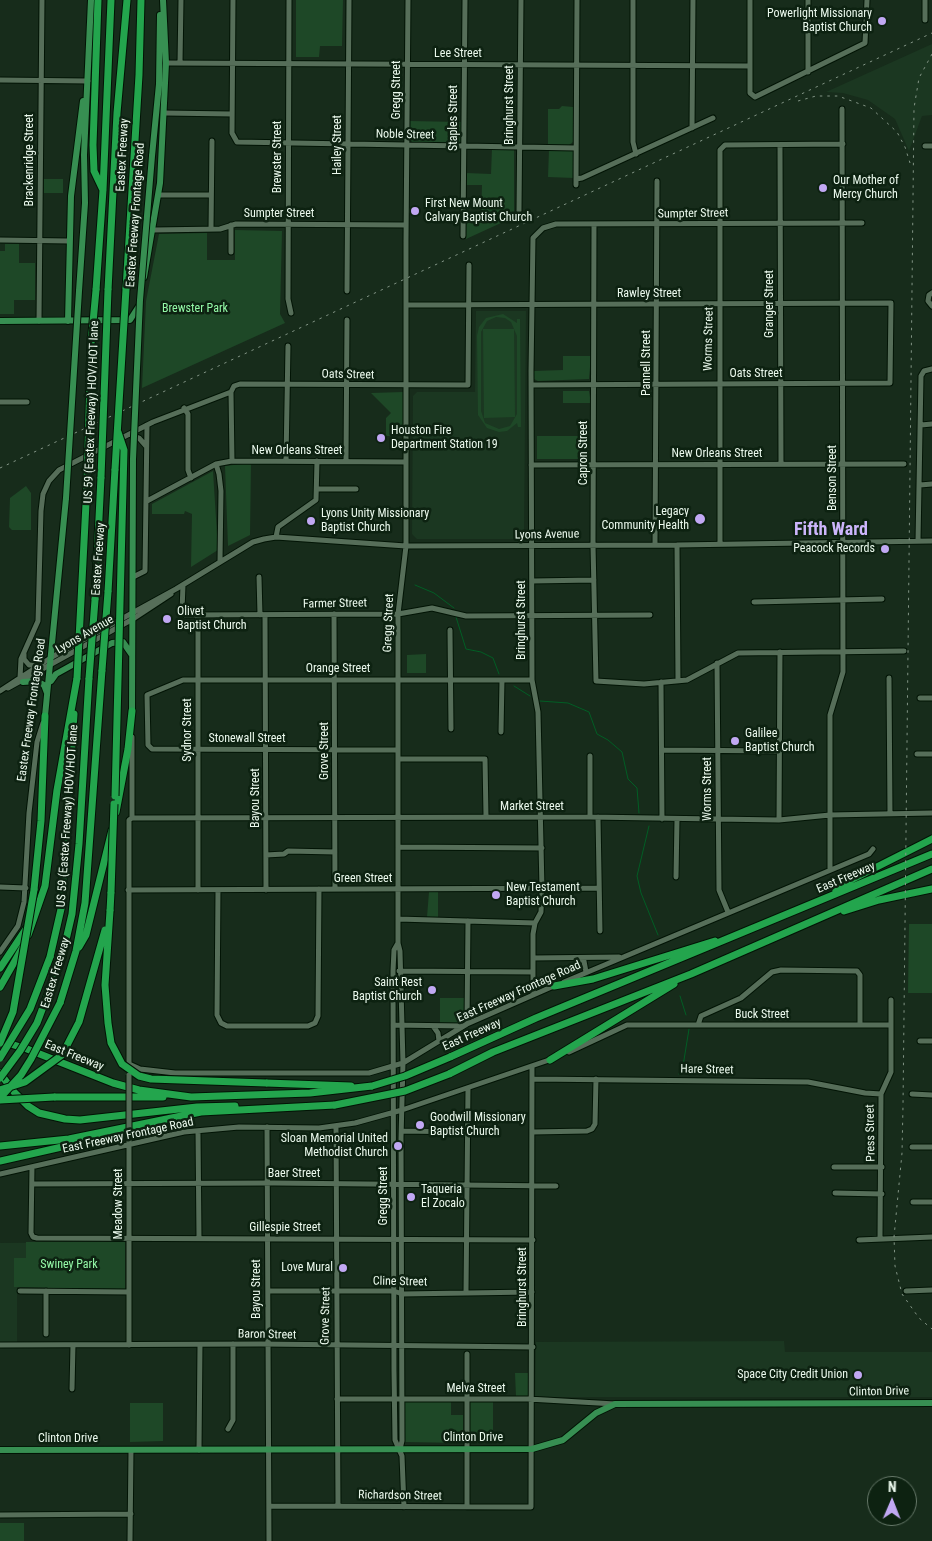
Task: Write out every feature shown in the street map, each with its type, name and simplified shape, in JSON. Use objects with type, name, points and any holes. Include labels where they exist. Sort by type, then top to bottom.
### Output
[{"type":"highway","points":[[98,0],[93,145],[94,171],[103,190]]},
{"type":"highway","name":"Eastex Freeway","points":[[0,1058],[30,1009],[50,957],[61,909],[82,606],[92,344],[103,190],[111,0]]},
{"type":"highway","name":"US 59 (Eastex Freeway) HOV/HOT lane","points":[[0,1078],[20,1052],[37,1023],[62,957],[72,914],[79,844],[95,600],[117,113],[127,0]]},
{"type":"highway","name":"Eastex Freeway","points":[[0,1099],[21,1075],[43,1040],[60,1003],[76,952],[84,903],[116,469],[139,75],[141,0]]},
{"type":"highway","points":[[118,432],[124,450],[114,856],[106,985],[111,1043],[122,1064],[139,1076],[151,1080],[266,1083],[335,1089]]},
{"type":"highway","points":[[0,987],[26,940],[41,902],[47,878],[57,790],[77,678]]},
{"type":"highway","points":[[76,952],[86,935],[122,785],[132,711]]},
{"type":"highway","points":[[0,1042],[13,1012],[34,890],[41,821],[45,716]]},
{"type":"highway","points":[[827,898],[850,880],[932,839]]},
{"type":"highway","name":"East Freeway","points":[[0,1042],[27,1049],[113,1083],[139,1090],[191,1097],[372,1086],[405,1076],[536,1018],[749,932],[932,854]]},
{"type":"highway","name":"East Freeway","points":[[0,1146],[69,1139],[201,1112],[335,1105],[405,1091],[449,1074],[494,1052],[691,974],[932,869]]},
{"type":"highway","points":[[813,921],[879,900],[932,889]]},
{"type":"highway","points":[[0,968],[14,949],[41,902]]},
{"type":"highway","points":[[0,1090],[25,1082],[62,1055],[71,1040],[88,995],[110,911]]},
{"type":"highway","points":[[554,986],[594,979],[749,932]]},
{"type":"highway","points":[[550,1060],[691,974]]},
{"type":"highway","points":[[0,1073],[14,1092],[28,1106],[39,1113],[65,1119],[80,1120],[197,1106],[277,1108]]},
{"type":"highway","points":[[0,1099],[191,1097]]},
{"type":"highway","points":[[0,1161],[228,1111]]},
{"type":"main road","points":[[68,321],[69,241],[73,173],[84,89],[88,81],[91,0]]},
{"type":"main road","points":[[0,321],[130,320],[140,305],[159,195],[166,63],[162,0]]},
{"type":"main road","name":"Eastex Freeway Frontage Road","points":[[132,711],[133,459],[139,326],[159,84],[162,0]]},
{"type":"main road","name":"Eastex Freeway Frontage Road","points":[[45,716],[66,498],[85,203],[84,155],[88,81]]},
{"type":"main road","points":[[49,685],[56,674],[112,642],[123,642],[133,656]]},
{"type":"main road","points":[[21,680],[33,680],[41,683],[46,688],[48,697]]},
{"type":"main road","name":"Clinton Drive","points":[[0,1450],[532,1449],[564,1440],[596,1413],[615,1404],[932,1403]]},
{"type":"street","name":"Brackenridge Street","points":[[38,321],[42,0]]},
{"type":"street","points":[[180,63],[181,0]]},
{"type":"street","points":[[164,113],[232,114],[233,0]]},
{"type":"street","name":"Brewster Street","points":[[289,0],[288,302],[291,313]]},
{"type":"street","name":"Hailey Street","points":[[347,291],[349,0]]},
{"type":"street","name":"Gregg Street","points":[[400,1449],[402,1441],[401,1185],[403,1064],[401,971],[398,942],[398,614],[406,546],[408,0]]},
{"type":"street","name":"Staples Street","points":[[463,236],[465,0]]},
{"type":"street","name":"Bringhurst Street","points":[[519,211],[522,0]]},
{"type":"street","points":[[576,0],[576,185]]},
{"type":"street","points":[[633,0],[633,142],[636,154]]},
{"type":"street","points":[[692,128],[693,0]]},
{"type":"street","points":[[750,0],[750,93],[753,96],[808,72],[865,43],[867,0]]},
{"type":"street","points":[[808,0],[808,72]]},
{"type":"street","points":[[925,0],[925,20]]},
{"type":"street","name":"Lee Street","points":[[166,63],[750,66]]},
{"type":"street","points":[[0,80],[88,81]]},
{"type":"street","name":"Benson Street","points":[[830,870],[831,709],[842,678],[843,652],[842,109]]},
{"type":"street","name":"Noble Street","points":[[232,114],[234,140],[241,142],[576,148]]},
{"type":"street","points":[[576,178],[582,178],[713,118]]},
{"type":"street","points":[[210,229],[212,141]]},
{"type":"street","points":[[780,145],[843,144]]},
{"type":"street","name":"Worms Street","points":[[720,544],[718,384],[720,150],[724,146],[780,145]]},
{"type":"street","name":"Granger Street","points":[[780,145],[781,464]]},
{"type":"street","points":[[925,146],[932,146]]},
{"type":"street","name":"Pannell Street","points":[[655,544],[656,181]]},
{"type":"street","points":[[159,195],[211,195]]},
{"type":"street","name":"Sumpter Street","points":[[532,243],[537,232],[549,225],[862,223]]},
{"type":"street","name":"Capron Street","points":[[594,224],[593,545],[596,681],[644,684],[662,682]]},
{"type":"street","points":[[231,225],[231,252]]},
{"type":"street","name":"Sumpter Street","points":[[153,230],[210,229],[231,225],[406,225]]},
{"type":"street","points":[[0,240],[69,241]]},
{"type":"street","name":"Bringhurst Street","points":[[532,243],[532,680],[538,712],[542,848],[541,912],[535,923],[533,995]]},
{"type":"street","points":[[469,265],[469,305]]},
{"type":"street","points":[[932,293],[929,295],[928,301],[932,306]]},
{"type":"street","name":"Rawley Street","points":[[407,305],[891,303],[890,383]]},
{"type":"street","name":"Oats Street","points":[[184,408],[231,392],[234,386],[240,384],[346,386],[468,385],[469,305]]},
{"type":"street","points":[[346,461],[347,320]]},
{"type":"street","points":[[286,460],[288,346]]},
{"type":"street","points":[[918,541],[921,376],[924,371],[932,368]]},
{"type":"street","name":"Oats Street","points":[[531,385],[890,383]]},
{"type":"street","points":[[231,392],[232,461]]},
{"type":"street","points":[[0,402],[27,402]]},
{"type":"street","points":[[184,408],[188,414],[188,470],[191,478]]},
{"type":"street","name":"Eastex Freeway Frontage Road","points":[[21,680],[21,659],[38,621],[41,511],[43,494],[49,480],[60,470],[184,408]]},
{"type":"street","points":[[921,425],[932,424]]},
{"type":"street","points":[[133,577],[145,571],[147,425]]},
{"type":"street","points":[[129,434],[139,438],[147,446]]},
{"type":"street","name":"New Orleans Street","points":[[146,501],[216,464],[232,461],[406,462]]},
{"type":"street","points":[[276,537],[278,527],[315,503],[317,461]]},
{"type":"street","points":[[216,464],[220,474],[220,561]]},
{"type":"street","name":"New Orleans Street","points":[[531,465],[904,464]]},
{"type":"street","points":[[920,485],[932,484]]},
{"type":"street","points":[[317,489],[356,490]]},
{"type":"street","name":"Lyons Avenue","points":[[21,680],[52,657],[183,585],[253,542],[276,537],[406,546],[677,545],[932,541]]},
{"type":"street","points":[[677,545],[678,681]]},
{"type":"street","name":"Bayou Street","points":[[259,577],[266,680],[266,890]]},
{"type":"street","points":[[532,581],[594,580]]},
{"type":"street","points":[[183,585],[182,614],[198,615]]},
{"type":"street","name":"Lyons Avenue","points":[[0,691],[51,666],[133,619],[168,597],[176,589]]},
{"type":"street","points":[[754,602],[882,599]]},
{"type":"street","name":"Farmer Street","points":[[198,615],[398,614],[432,608],[466,616],[650,615]]},
{"type":"street","name":"Grove Street","points":[[334,614],[335,889]]},
{"type":"street","name":"Sydnor Street","points":[[198,615],[198,890]]},
{"type":"street","points":[[450,630],[451,729]]},
{"type":"street","points":[[662,819],[662,682],[678,681],[700,675],[738,653],[904,651]]},
{"type":"street","points":[[779,820],[780,652]]},
{"type":"street","name":"Eastex Freeway Frontage Road","points":[[24,654],[24,659],[29,665],[40,665]]},
{"type":"street","name":"Worms Street","points":[[717,664],[719,890],[728,912]]},
{"type":"street","points":[[889,678],[890,814]]},
{"type":"street","name":"Orange Street","points":[[147,695],[176,681],[198,680],[532,680]]},
{"type":"street","points":[[501,732],[502,680]]},
{"type":"street","name":"Stonewall Street","points":[[147,695],[149,747],[198,750],[398,750]]},
{"type":"street","points":[[920,698],[932,698]]},
{"type":"street","name":"Eastex Freeway Frontage Road","points":[[129,1064],[128,890],[129,820],[132,818],[132,711]]},
{"type":"street","name":"Eastex Freeway Frontage Road","points":[[1,949],[18,926],[26,888],[31,795],[37,742],[45,716]]},
{"type":"street","points":[[662,750],[780,751]]},
{"type":"street","points":[[917,754],[932,754]]},
{"type":"street","points":[[590,756],[590,817]]},
{"type":"street","points":[[398,759],[485,759],[486,816]]},
{"type":"street","name":"Market Street","points":[[132,818],[336,819],[486,816],[779,820],[830,815],[932,813]]},
{"type":"street","points":[[598,817],[600,931]]},
{"type":"street","points":[[676,877],[677,819]]},
{"type":"street","points":[[398,847],[542,848]]},
{"type":"street","name":"East Freeway Frontage Road","points":[[129,1064],[143,1070],[209,1074],[357,1074],[394,1068],[465,1025],[586,972],[869,854],[873,849]]},
{"type":"street","points":[[266,855],[284,854],[288,851],[335,852]]},
{"type":"street","points":[[0,887],[26,888]]},
{"type":"street","name":"Green Street","points":[[128,890],[598,888]]},
{"type":"street","points":[[218,890],[217,1014],[221,1023],[227,1026],[308,1026],[315,1023],[318,1016],[319,889]]},
{"type":"street","points":[[398,919],[535,923]]},
{"type":"street","points":[[393,1025],[465,1025],[468,921]]},
{"type":"street","name":"Gregg Street","points":[[398,942],[394,950],[393,971],[394,1399],[395,1440],[402,1456],[404,1507]]},
{"type":"street","points":[[533,958],[622,958]]},
{"type":"street","points":[[579,958],[584,961],[586,972]]},
{"type":"street","points":[[698,1025],[701,1016],[741,998],[772,972],[781,970],[855,970],[859,972],[860,1025]]},
{"type":"street","points":[[393,971],[533,972]]},
{"type":"street","name":"Press Street","points":[[880,1238],[882,1167],[880,1094],[891,1072],[891,1000]]},
{"type":"street","name":"East Freeway Frontage Road","points":[[0,1174],[198,1131],[336,1126],[402,1110],[468,1088],[550,1060],[622,1027],[633,1025]]},
{"type":"street","name":"Buck Street","points":[[633,1025],[891,1025]]},
{"type":"street","points":[[433,1026],[438,1033],[439,1041]]},
{"type":"street","points":[[920,1041],[932,1041]]},
{"type":"street","name":"Meadow Street","points":[[129,1064],[129,1345]]},
{"type":"street","name":"Bringhurst Street","points":[[531,1507],[533,1347],[532,1066]]},
{"type":"street","name":"Hare Street","points":[[532,1079],[808,1082],[880,1094]]},
{"type":"street","points":[[533,1132],[587,1131],[595,1126],[596,1079]]},
{"type":"street","points":[[466,1292],[468,1088]]},
{"type":"street","points":[[912,1094],[932,1094]]},
{"type":"street","name":"Grove Street","points":[[336,1126],[338,1506]]},
{"type":"street","name":"Bayou Street","points":[[267,1127],[269,1541]]},
{"type":"street","points":[[198,1131],[199,1238]]},
{"type":"street","points":[[402,1131],[468,1132]]},
{"type":"street","points":[[912,1147],[932,1147]]},
{"type":"street","points":[[32,1167],[32,1184]]},
{"type":"street","points":[[834,1167],[882,1167]]},
{"type":"street","name":"Baer Street","points":[[32,1184],[556,1186]]},
{"type":"street","name":"Gillespie Street","points":[[32,1184],[31,1232],[33,1236],[38,1238],[532,1240]]},
{"type":"street","points":[[835,1193],[882,1194]]},
{"type":"street","points":[[913,1202],[932,1202]]},
{"type":"street","points":[[858,1240],[932,1237]]},
{"type":"street","points":[[906,1291],[932,1290]]},
{"type":"street","points":[[20,1291],[129,1292]]},
{"type":"street","points":[[46,1291],[46,1334]]},
{"type":"street","name":"Cline Street","points":[[268,1291],[394,1291],[402,1294],[532,1292]]},
{"type":"street","points":[[228,1429],[233,1420],[233,1344]]},
{"type":"street","name":"Baron Street","points":[[0,1345],[267,1344],[533,1347]]},
{"type":"street","points":[[72,1389],[73,1345]]},
{"type":"street","points":[[200,1345],[200,1450]]},
{"type":"street","points":[[467,1354],[467,1507]]},
{"type":"street","name":"Melva Street","points":[[337,1399],[532,1399],[615,1404]]},
{"type":"street","points":[[130,1541],[131,1450]]},
{"type":"street","name":"Richardson Street","points":[[269,1506],[531,1507]]},
{"type":"street","points":[[0,1515],[130,1514]]},
{"type":"shaded area","points":[[932,44],[932,115],[922,116],[909,151],[895,119],[868,100],[843,93],[826,92]]},
{"type":"shaded area","points":[[476,311],[526,311],[524,533],[521,539],[417,539],[412,534],[413,396],[417,392],[475,392]]},
{"type":"shaded area","name":"Swiney Park","points":[[125,1242],[125,1289],[17,1287],[17,1342],[0,1342],[0,1243]]},
{"type":"shaded area","points":[[784,1341],[785,1352],[932,1352],[932,1397],[535,1397],[536,1342]]},
{"type":"green space","points":[[296,0],[343,0],[342,46],[320,46],[319,57],[296,57]]},
{"type":"green space","points":[[562,106],[573,107],[573,142],[569,145],[548,145],[548,109],[559,109]]},
{"type":"green space","points":[[409,121],[461,122],[462,141],[459,143],[412,142],[410,139]]},
{"type":"green space","points":[[492,148],[514,149],[514,217],[466,239],[466,218],[481,220],[482,185],[466,185],[466,173],[491,174]]},
{"type":"green space","points":[[549,149],[573,151],[574,178],[548,177]]},
{"type":"green space","points":[[44,179],[63,179],[63,193],[44,193]]},
{"type":"green space","name":"Brewster Park","points":[[235,230],[282,231],[280,314],[285,323],[142,388],[146,301],[159,234],[207,233],[207,260],[235,260]]},
{"type":"green space","points":[[5,244],[19,244],[19,263],[35,263],[35,300],[14,300],[14,314],[0,314],[0,251],[5,251]]},
{"type":"green space","points":[[503,314],[517,323],[517,319],[520,319],[521,427],[518,427],[517,423],[507,431],[499,432],[487,428],[478,415],[477,336],[479,327],[486,318]],"holes":[[[496,317],[505,318],[511,322],[517,336],[517,414],[510,426],[499,429],[485,423],[481,411],[481,332],[487,321]]]},
{"type":"green space","points":[[483,329],[514,329],[515,417],[484,418]]},
{"type":"green space","points":[[563,356],[591,356],[589,379],[538,381],[534,379],[534,371],[563,370]]},
{"type":"green space","points":[[563,391],[589,391],[591,403],[563,403]]},
{"type":"green space","points":[[403,392],[403,430],[398,436],[386,436],[386,418],[391,413],[371,393]]},
{"type":"green space","points":[[537,436],[587,436],[587,459],[537,459]]},
{"type":"green space","points":[[251,463],[250,535],[228,546],[225,466]]},
{"type":"green space","points":[[213,471],[218,550],[191,567],[192,514],[185,511],[184,514],[152,514],[152,504]]},
{"type":"green space","points":[[26,486],[31,493],[31,530],[12,530],[9,527],[10,498]]},
{"type":"green space","points":[[426,654],[426,673],[407,673],[407,655]]},
{"type":"green space","points":[[429,892],[438,892],[438,917],[427,917]]},
{"type":"green space","points":[[909,924],[932,924],[932,993],[908,993]]},
{"type":"green space","points":[[440,998],[464,998],[464,1019],[456,1024],[440,1023]]},
{"type":"green space","name":"Swiney Park","points":[[26,1242],[125,1242],[125,1289],[14,1287],[14,1258],[26,1258]]},
{"type":"green space","points":[[515,1373],[529,1373],[528,1397],[516,1397]]},
{"type":"green space","points":[[405,1401],[451,1402],[451,1415],[463,1415],[463,1443],[405,1442]]},
{"type":"green space","points":[[470,1401],[493,1401],[493,1443],[470,1443]]},
{"type":"green space","points":[[130,1403],[163,1403],[163,1441],[130,1442]]},
{"type":"green space","points":[[0,1523],[24,1523],[24,1541],[0,1541]]},
{"type":"waterway","points":[[415,585],[434,593],[454,608]]},
{"type":"waterway","points":[[456,617],[466,649],[481,652],[493,658],[499,674]]},
{"type":"waterway","points":[[514,686],[530,696]]},
{"type":"waterway","points":[[540,701],[568,703],[589,712],[597,734],[608,740],[622,752],[628,779],[637,788],[639,813]]},
{"type":"waterway","points":[[649,826],[637,876],[641,893],[658,935]]},
{"type":"waterway","points":[[680,996],[686,1015]]},
{"type":"waterway","points":[[679,1074],[683,1066],[689,1029]]},
{"type":"railway","points":[[0,468],[932,33]]},
{"type":"railway","points":[[932,54],[919,78],[914,108],[903,1106],[902,1153],[894,1237],[895,1266],[902,1294],[919,1318],[932,1329]]},
{"type":"railway","points":[[798,101],[816,96],[838,96],[871,108],[897,132],[905,147],[910,163]]},
{"type":"place","name":"Powerlight Missionary Baptist Church","points":[[882,21]]},
{"type":"place","name":"Our Mother of Mercy Church","points":[[823,188]]},
{"type":"place","name":"First New Mount Calvary Baptist Church","points":[[415,211]]},
{"type":"place","name":"Houston Fire Department Station 19","points":[[381,438]]},
{"type":"place","name":"Legacy Community Health","points":[[700,519]]},
{"type":"place","name":"Lyons Unity Missionary Baptist Church","points":[[311,521]]},
{"type":"place","name":"Peacock Records","points":[[885,549]]},
{"type":"place","name":"Olivet Baptist Church","points":[[167,619]]},
{"type":"place","name":"Galilee Baptist Church","points":[[735,741]]},
{"type":"place","name":"New Testament Baptist Church","points":[[496,895]]},
{"type":"place","name":"Saint Rest Baptist Church","points":[[432,990]]},
{"type":"place","name":"Goodwill Missionary Baptist Church","points":[[420,1125]]},
{"type":"place","name":"Sloan Memorial United Methodist Church","points":[[398,1146]]},
{"type":"place","name":"Taqueria El Zocalo","points":[[411,1197]]},
{"type":"place","name":"Love Mural","points":[[343,1268]]},
{"type":"place","name":"Space City Credit Union","points":[[858,1375]]},
{"type":"district","name":"Fifth Ward","points":[[831,530]]}]
